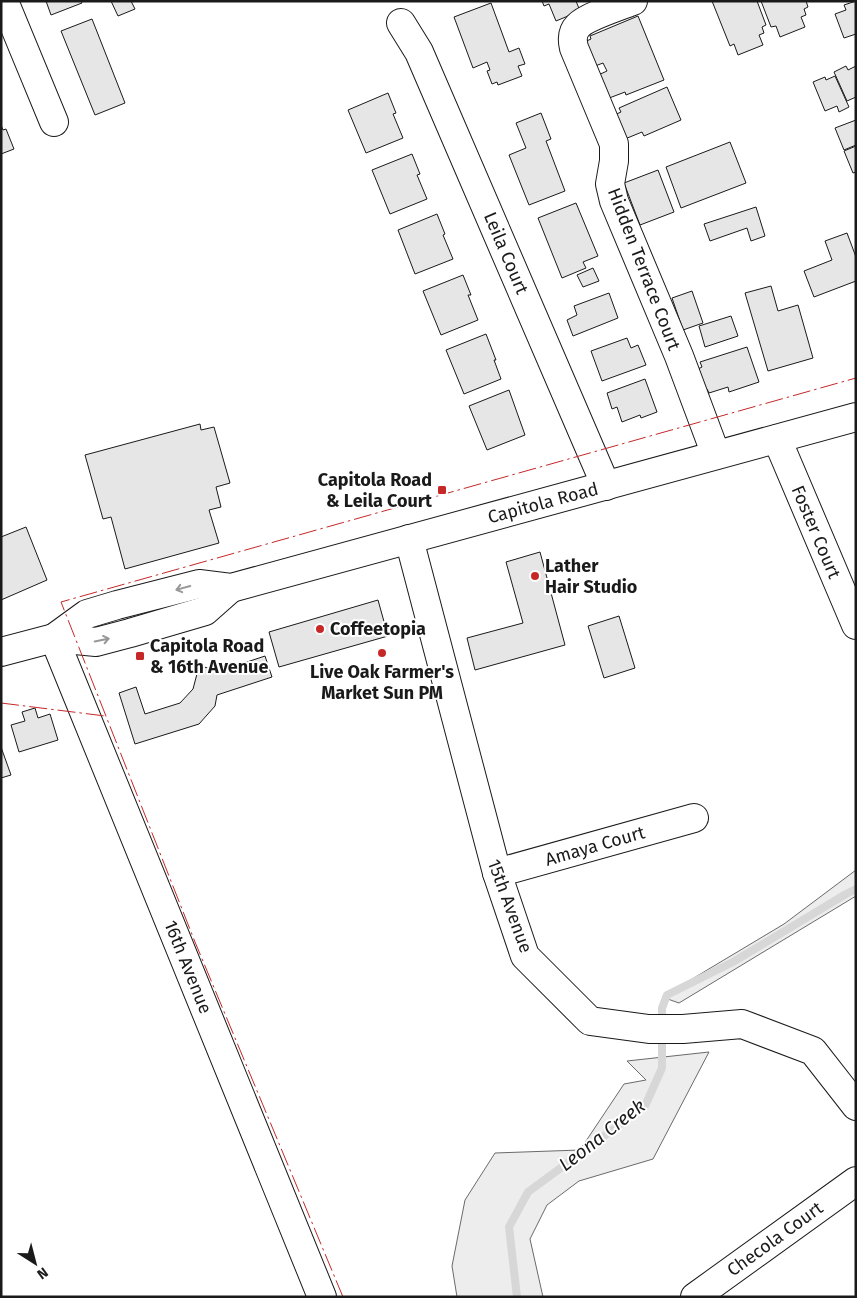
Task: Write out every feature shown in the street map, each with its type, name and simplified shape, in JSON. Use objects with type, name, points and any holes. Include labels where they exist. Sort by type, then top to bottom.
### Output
[{"type":"street","points":[[4,1],[54,122]]},
{"type":"street","name":"Hidden Terrace Court","points":[[633,1],[578,25],[572,39],[614,144],[614,161],[610,184],[614,201],[679,356],[716,455]]},
{"type":"street","name":"Leila Court","points":[[401,23],[419,52],[606,486]]},
{"type":"street","name":"Capitola Road","points":[[1,652],[54,638],[87,614],[116,605],[199,584],[230,588],[856,417]]},
{"type":"street","name":"Foster Court","points":[[777,439],[856,625]]},
{"type":"street","name":"15th Avenue","points":[[409,539],[496,874],[525,956],[590,1021],[650,1029],[683,1029],[742,1024],[813,1051],[856,1106]]},
{"type":"street","name":"16th Avenue","points":[[54,638],[322,1297]]},
{"type":"street","name":"Amaya Court","points":[[496,874],[694,818]]},
{"type":"street","name":"Checola Court","points":[[695,1297],[856,1181]]},
{"type":"shaded area","points":[[856,870],[856,896],[679,1003],[662,997],[784,924]]},
{"type":"shaded area","points":[[709,1052],[653,1159],[579,1181],[547,1205],[530,1239],[543,1297],[457,1297],[452,1266],[465,1200],[495,1153],[580,1150],[624,1084],[646,1080],[627,1061]]},
{"type":"building","points":[[46,1],[81,1],[82,3],[51,15]]},
{"type":"building","points":[[111,1],[131,1],[135,9],[118,16]]},
{"type":"building","points":[[542,1],[576,1],[580,11],[556,21],[549,4],[544,6]]},
{"type":"building","points":[[712,1],[757,1],[766,25],[762,27],[764,33],[759,35],[763,45],[738,55],[734,44],[730,46]]},
{"type":"building","points":[[761,1],[806,1],[808,7],[804,9],[806,15],[801,17],[805,27],[780,37],[776,26],[771,27]]},
{"type":"building","points":[[856,1],[856,34],[844,38],[835,14],[846,10],[844,5]]},
{"type":"building","points":[[491,3],[509,52],[519,48],[525,64],[518,66],[522,76],[498,85],[497,82],[492,84],[487,71],[490,70],[487,62],[473,68],[454,17]]},
{"type":"building","points":[[638,16],[664,80],[626,95],[625,92],[604,100],[594,77],[607,71],[603,63],[590,68],[580,44],[591,39],[590,36]]},
{"type":"building","points":[[92,19],[125,103],[95,115],[61,31]]},
{"type":"building","points":[[846,66],[848,70],[856,66],[856,97],[847,101],[834,72]]},
{"type":"building","points":[[835,76],[849,107],[839,112],[837,106],[825,111],[813,82],[825,77],[826,80]]},
{"type":"building","points":[[667,87],[681,120],[644,136],[642,132],[620,141],[610,117],[621,112],[619,108]]},
{"type":"building","points":[[388,93],[396,113],[393,114],[403,138],[366,153],[348,110]]},
{"type":"building","points":[[541,113],[551,139],[546,141],[565,191],[529,205],[509,155],[526,148],[516,123]]},
{"type":"building","points":[[856,120],[856,145],[844,150],[835,128]]},
{"type":"building","points":[[1,125],[3,130],[6,129],[14,149],[1,154]]},
{"type":"building","points":[[730,142],[746,183],[681,208],[666,167]]},
{"type":"building","points":[[856,146],[856,172],[853,173],[844,151]]},
{"type":"building","points":[[412,154],[420,174],[417,175],[427,199],[390,214],[372,170]]},
{"type":"building","points":[[658,170],[674,212],[640,225],[624,183]]},
{"type":"building","points":[[576,203],[598,256],[583,262],[586,268],[562,278],[538,218]]},
{"type":"building","points":[[756,207],[765,236],[751,241],[747,228],[710,241],[704,224]]},
{"type":"building","points":[[437,214],[453,259],[415,274],[398,230]]},
{"type":"building","points":[[847,233],[856,257],[856,281],[814,297],[804,271],[832,260],[825,241]]},
{"type":"building","points":[[593,268],[599,281],[583,287],[577,275]]},
{"type":"building","points":[[463,275],[471,295],[468,295],[478,320],[441,335],[423,291]]},
{"type":"building","points":[[771,286],[778,311],[798,305],[813,358],[768,371],[745,293]]},
{"type":"building","points":[[692,291],[703,323],[683,330],[672,298]]},
{"type":"building","points":[[609,293],[618,318],[573,336],[567,320],[577,315],[574,306]]},
{"type":"building","points":[[731,316],[738,336],[705,347],[699,326]]},
{"type":"building","points":[[486,334],[501,379],[464,394],[446,350]]},
{"type":"building","points":[[627,338],[631,348],[638,345],[646,365],[602,381],[591,351]]},
{"type":"building","points":[[747,347],[759,382],[729,392],[728,387],[709,393],[707,389],[705,390],[698,369],[702,367],[700,362]]},
{"type":"building","points":[[645,379],[657,412],[641,418],[640,415],[622,422],[617,407],[612,409],[607,393]]},
{"type":"building","points":[[509,390],[525,435],[487,450],[469,406]]},
{"type":"building","points":[[200,424],[201,430],[214,427],[230,483],[216,487],[221,507],[209,510],[219,543],[125,569],[111,517],[103,519],[85,455]]},
{"type":"building","points":[[26,527],[47,580],[1,600],[1,537]]},
{"type":"building","points":[[540,552],[565,645],[475,670],[467,638],[523,623],[506,562]]},
{"type":"building","points":[[378,600],[388,636],[279,667],[269,632]]},
{"type":"building","points":[[619,616],[635,668],[604,678],[588,626]]},
{"type":"building","points":[[265,656],[272,677],[217,695],[215,706],[199,724],[135,744],[119,693],[136,687],[145,714],[180,703],[193,689],[198,670],[204,667],[220,671]]},
{"type":"building","points":[[35,708],[38,718],[50,714],[58,740],[19,752],[11,725],[25,721],[22,712]]},
{"type":"building","points":[[1,747],[11,775],[1,778]]},
{"type":"waterway","name":"Leona Creek","points":[[517,1297],[509,1227],[528,1192],[645,1106],[662,1068],[662,1008],[667,995],[733,962],[856,889]]},
{"type":"power","points":[[343,1297],[195,942],[61,602],[856,378]]},
{"type":"power","points":[[1,703],[105,716]]},
{"type":"place","name":"Capitola Road & Leila Court","points":[[442,490]]},
{"type":"place","name":"Lather Hair Studio","points":[[535,576]]},
{"type":"place","name":"Coffeetopia","points":[[320,629]]},
{"type":"place","name":"Live Oak Farmer's Market Sun PM","points":[[382,653]]},
{"type":"place","name":"Capitola Road & 16th Avenue","points":[[140,656]]}]
